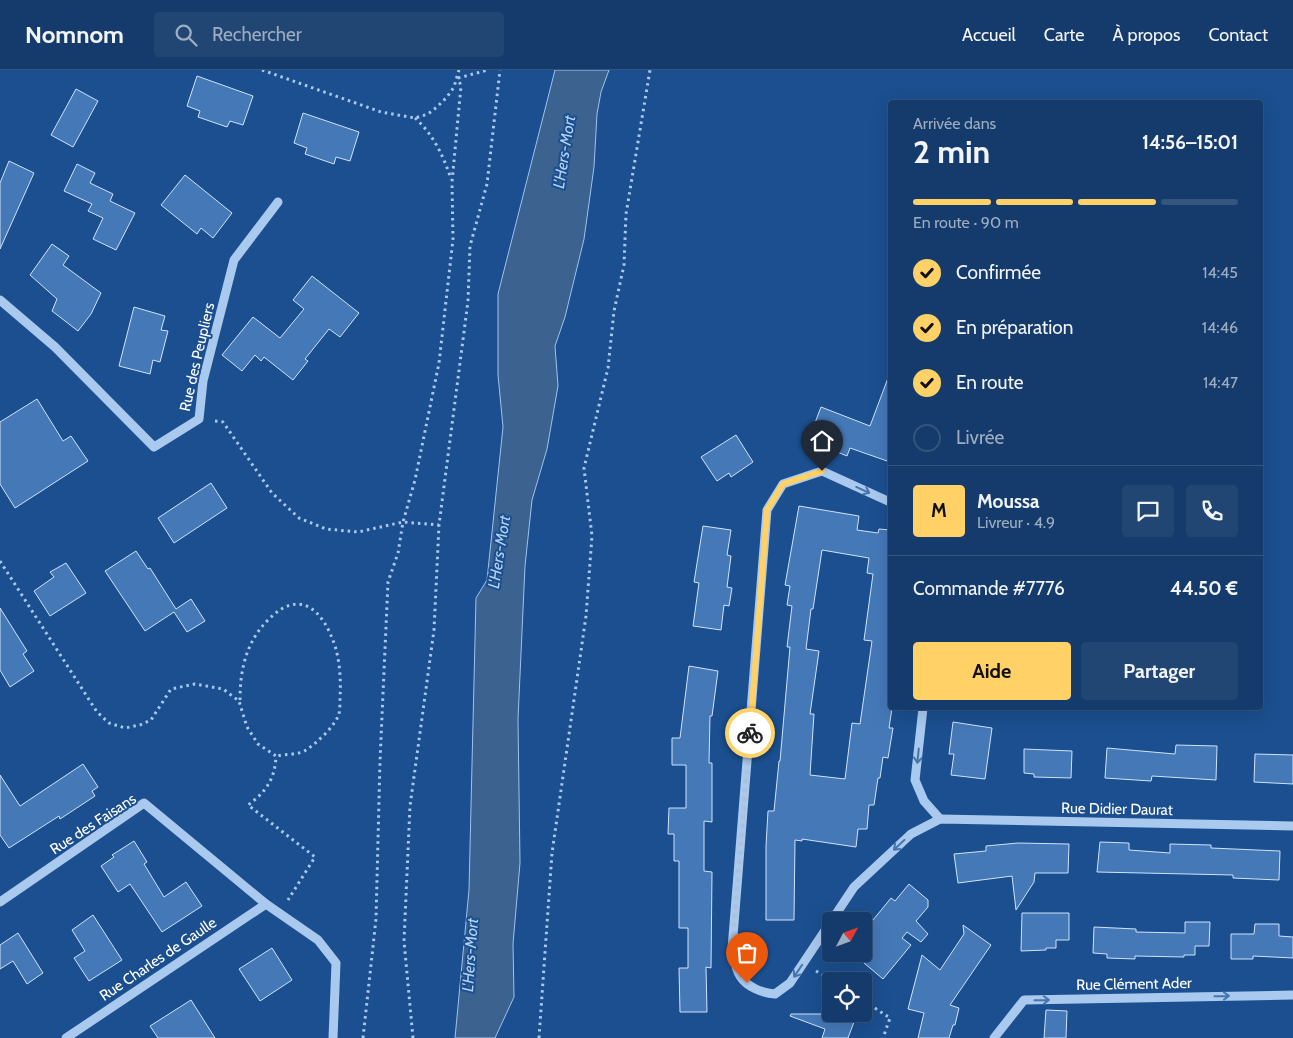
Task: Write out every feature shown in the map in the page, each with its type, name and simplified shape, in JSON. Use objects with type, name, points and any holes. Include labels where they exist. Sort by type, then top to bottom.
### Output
[{"type":"street","name":"Rue des Peupliers","points":[[0,300],[55,348],[154,447],[199,419],[203,381],[234,260],[278,202]]},
{"type":"street","points":[[888,501],[822,471],[783,484],[767,510],[732,949],[739,976],[755,989],[775,994],[790,983],[854,887],[912,834],[940,819],[924,801],[915,780],[923,710]]},
{"type":"street","name":"Rue des Faisans","points":[[0,902],[144,803],[266,904]]},
{"type":"street","name":"Rue Didier Daurat","points":[[940,819],[1293,826]]},
{"type":"street","points":[[266,904],[318,940],[336,963],[333,1038]]},
{"type":"street","name":"Rue Charles de Gaulle","points":[[66,1038],[266,904]]},
{"type":"street","name":"Rue Clément Ader","points":[[994,1038],[1024,1000],[1293,995]]},
{"type":"path","points":[[262,70],[381,112],[415,118],[428,114],[438,108],[458,78],[459,70]]},
{"type":"path","points":[[458,78],[488,70]]},
{"type":"path","points":[[413,1038],[404,941],[410,806],[434,630],[439,525],[468,300],[470,246],[487,184],[500,70]]},
{"type":"path","points":[[539,1038],[552,853],[586,616],[592,536],[584,468],[608,368],[614,311],[624,265],[626,214],[650,70]]},
{"type":"path","points":[[363,1038],[376,919],[388,582],[398,553],[415,480],[438,363],[453,239],[452,182],[461,86],[458,78]]},
{"type":"path","points":[[415,118],[423,125],[446,161],[452,182]]},
{"type":"path","points":[[199,419],[223,422],[272,493],[300,518],[326,530],[358,532],[404,522],[439,525]]},
{"type":"path","points":[[0,561],[97,712],[109,724],[125,728],[140,726],[151,720],[171,689],[195,684],[223,689],[240,701]]},
{"type":"path","points":[[294,603],[307,605],[323,619],[335,646],[341,682],[339,714],[325,735],[305,751],[276,756],[258,744],[247,727],[240,701],[240,678],[252,640],[264,624],[278,609],[294,603]]},
{"type":"path","points":[[276,756],[276,770],[268,786],[256,800],[248,805],[315,857],[280,914]]},
{"type":"path","points":[[872,1006],[890,1018],[884,1038]]},
{"type":"water","name":"L'Hers-Mort","points":[[555,70],[609,70],[601,92],[597,114],[594,167],[584,239],[565,317],[555,346],[558,386],[547,449],[532,500],[525,566],[518,719],[520,863],[513,944],[514,997],[495,1038],[455,1038],[469,890],[476,598],[487,580],[503,427],[498,375],[498,294]]},
{"type":"building","points":[[197,76],[253,96],[243,125],[230,121],[227,127],[198,117],[200,111],[187,106]]},
{"type":"building","points":[[76,89],[98,101],[73,147],[51,135]]},
{"type":"building","points":[[303,113],[359,132],[350,161],[336,157],[334,164],[305,154],[307,148],[294,143]]},
{"type":"building","points":[[9,161],[34,173],[0,249],[0,183]]},
{"type":"building","points":[[77,164],[95,173],[90,183],[113,194],[110,201],[135,213],[116,250],[93,239],[103,218],[88,211],[92,204],[64,191]]},
{"type":"building","points":[[185,175],[232,213],[213,238],[201,228],[197,234],[161,205]]},
{"type":"building","points":[[52,244],[69,256],[63,265],[101,293],[91,314],[78,331],[52,311],[57,299],[30,275]]},
{"type":"building","points":[[312,276],[359,313],[340,337],[329,329],[305,359],[308,361],[293,380],[264,357],[261,361],[255,355],[242,371],[222,355],[253,317],[280,338],[304,309],[293,300]]},
{"type":"building","points":[[134,307],[165,316],[161,330],[168,331],[160,362],[153,360],[150,374],[119,366]]},
{"type":"building","points":[[888,378],[888,461],[850,448],[847,456],[820,445],[822,440],[810,436],[821,407],[870,426]]},
{"type":"building","points":[[37,399],[63,441],[71,436],[88,461],[15,508],[0,484],[0,422]]},
{"type":"building","points":[[736,435],[753,462],[731,477],[729,473],[717,481],[701,457]]},
{"type":"building","points":[[211,483],[227,508],[174,543],[158,518]]},
{"type":"building","points":[[799,506],[859,516],[857,530],[878,533],[879,529],[888,530],[888,710],[892,710],[889,728],[893,728],[888,758],[883,757],[874,805],[869,805],[867,829],[858,829],[856,847],[802,839],[802,841],[795,840],[794,920],[766,920],[768,811],[774,811],[780,761],[790,647],[787,647],[792,606],[787,605],[790,586],[785,585]],"holes":[[[822,550],[869,558],[867,573],[873,574],[864,640],[872,641],[860,724],[852,723],[845,779],[810,775],[814,714],[810,714],[819,651],[806,649]]]},
{"type":"building","points":[[703,526],[731,530],[727,555],[731,556],[727,587],[732,588],[729,606],[724,605],[721,630],[693,626],[699,583],[694,582]]},
{"type":"building","points":[[136,551],[148,569],[150,568],[176,609],[191,599],[205,621],[187,632],[174,612],[145,631],[105,571]]},
{"type":"building","points":[[66,563],[86,593],[50,616],[34,591],[54,577],[50,572]]},
{"type":"building","points":[[0,608],[27,651],[23,654],[34,671],[10,687],[0,670]]},
{"type":"building","points":[[689,666],[718,671],[712,716],[710,716],[709,763],[712,763],[712,822],[704,821],[704,871],[712,872],[711,968],[706,967],[707,1012],[680,1012],[679,968],[688,968],[688,928],[679,928],[679,861],[674,861],[674,834],[668,834],[669,808],[686,808],[686,765],[672,765],[672,738],[680,738]]},
{"type":"building","points":[[953,722],[992,728],[985,779],[951,775],[954,754],[949,754]]},
{"type":"building","points":[[1176,745],[1217,746],[1216,780],[1152,776],[1151,781],[1105,778],[1107,748],[1175,754]]},
{"type":"building","points":[[1024,749],[1072,751],[1071,778],[1034,777],[1034,774],[1024,773]]},
{"type":"building","points":[[1255,754],[1293,755],[1293,784],[1254,782]]},
{"type":"building","points":[[83,764],[98,787],[92,791],[95,796],[60,819],[59,816],[9,848],[0,835],[0,775],[20,806]]},
{"type":"building","points":[[134,841],[147,862],[144,864],[164,897],[186,882],[202,906],[162,932],[130,884],[118,892],[101,866],[114,857],[112,855]]},
{"type":"building","points":[[1100,842],[1129,843],[1129,850],[1170,853],[1170,844],[1211,845],[1211,848],[1280,851],[1279,880],[1233,878],[1233,875],[1097,872]]},
{"type":"building","points":[[1018,843],[1069,844],[1068,873],[1035,873],[1034,882],[1016,910],[1012,876],[958,883],[954,854],[986,851],[986,846]]},
{"type":"building","points":[[909,884],[928,900],[928,907],[916,921],[928,934],[921,942],[907,932],[902,938],[911,945],[883,979],[864,962],[872,962],[872,921],[891,898],[895,901]]},
{"type":"building","points":[[1022,913],[1069,913],[1069,940],[1056,940],[1056,948],[1021,951]]},
{"type":"building","points":[[93,915],[122,960],[89,981],[74,958],[85,951],[72,930]]},
{"type":"building","points":[[1185,922],[1210,922],[1209,946],[1195,946],[1195,955],[1184,955],[1184,957],[1135,956],[1135,959],[1107,958],[1107,954],[1093,953],[1094,927],[1136,929],[1136,932],[1185,933]]},
{"type":"building","points":[[1255,924],[1279,924],[1279,936],[1293,937],[1293,958],[1253,956],[1253,959],[1231,959],[1231,934],[1254,934]]},
{"type":"building","points":[[963,925],[991,945],[950,1005],[959,1008],[955,1025],[953,1025],[949,1038],[918,1038],[924,1013],[908,1009],[922,955],[940,970],[964,934]]},
{"type":"building","points":[[18,933],[43,973],[27,984],[13,961],[0,969],[0,945]]},
{"type":"building","points":[[272,948],[292,980],[260,1001],[239,969]]},
{"type":"building","points":[[191,1000],[215,1038],[158,1038],[150,1026]]},
{"type":"building","points":[[1046,1010],[1067,1011],[1066,1038],[1044,1038]]},
{"type":"building","points":[[791,1014],[822,1014],[822,1022],[854,1022],[848,1038],[822,1038],[825,1029],[790,1016]]},
{"type":"way so far","points":[[747,983],[739,976],[732,949],[750,733]]},
{"type":"route","points":[[750,733],[767,510],[783,484],[822,471]]}]
